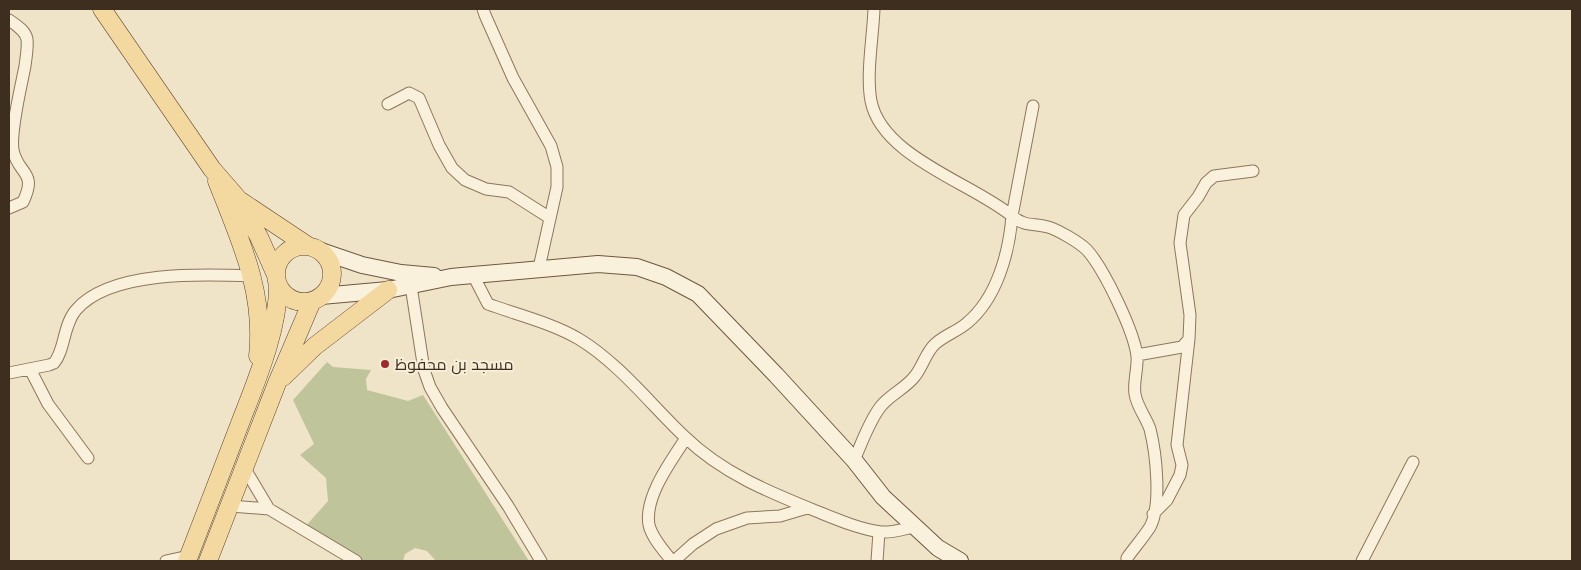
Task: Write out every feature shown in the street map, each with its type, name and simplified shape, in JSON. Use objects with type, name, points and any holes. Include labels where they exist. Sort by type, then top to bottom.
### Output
[{"type":"main road","points":[[102,9],[212,169],[238,199],[259,237],[284,293],[292,299],[302,302],[316,298],[328,288],[331,279],[331,269],[327,259],[238,199]]},
{"type":"main road","points":[[212,169],[247,258],[259,312],[259,347],[254,388]]},
{"type":"main road","points":[[188,558],[254,388],[276,316],[278,266],[282,257],[289,250],[298,247],[314,249]]},
{"type":"main road","points":[[277,383],[315,346],[388,290]]},
{"type":"main road","points":[[208,561],[277,383],[316,298]]},
{"type":"street","points":[[483,9],[513,78],[551,146],[556,167],[557,187],[539,268]]},
{"type":"street","points":[[874,9],[870,100],[875,116],[884,130],[922,162],[1000,206],[1019,222],[1025,225],[1047,227],[1086,248],[1120,308],[1132,335],[1136,355],[1134,393],[1150,429],[1157,474],[1157,492],[1150,526],[1126,561]]},
{"type":"street","points":[[9,20],[20,26],[26,38],[26,58],[13,135],[14,151],[28,179],[28,190],[23,202],[9,208]]},
{"type":"street","points":[[388,104],[409,93],[419,98],[452,168],[465,180],[486,189],[509,192],[550,218]]},
{"type":"street","points":[[854,460],[881,406],[911,382],[931,348],[966,324],[992,290],[1007,252],[1033,106]]},
{"type":"street","points":[[1153,514],[1167,500],[1180,475],[1182,465],[1177,445],[1190,315],[1180,243],[1184,215],[1206,183],[1214,176],[1253,171]]},
{"type":"street","points":[[314,249],[362,265],[401,273],[452,277]]},
{"type":"street","points":[[316,298],[388,290],[473,274],[598,264],[638,267],[666,276],[698,294],[854,460],[883,498],[938,548],[960,561]]},
{"type":"street","points":[[473,274],[488,304],[559,329],[580,340],[622,374],[686,438],[723,467],[744,480],[807,508],[841,521],[879,532],[914,527]]},
{"type":"street","points":[[9,373],[49,366],[56,360],[66,329],[74,312],[86,300],[99,292],[116,286],[176,275],[252,276]]},
{"type":"street","points":[[411,286],[424,370],[430,387],[508,506],[541,561]]},
{"type":"street","points":[[1136,355],[1182,347],[1189,339]]},
{"type":"street","points":[[30,368],[48,404],[88,458]]},
{"type":"street","points":[[686,438],[656,487],[650,508],[649,525],[652,535],[673,561],[693,544],[716,529],[747,518],[780,516],[807,508]]},
{"type":"street","points":[[1362,561],[1414,462]]},
{"type":"street","points":[[245,469],[269,509]]},
{"type":"street","points":[[230,506],[269,509],[356,561]]},
{"type":"street","points":[[877,561],[879,532]]},
{"type":"street","points":[[166,561],[188,558]]},
{"type":"green space","points":[[327,362],[333,367],[371,370],[366,379],[367,390],[408,401],[423,395],[529,561],[436,561],[427,551],[415,548],[405,554],[403,561],[362,561],[305,527],[328,501],[326,478],[300,455],[314,444],[293,400]]},
{"type":"place","name":"مسجد بن محفوظ","points":[[385,364]]}]
